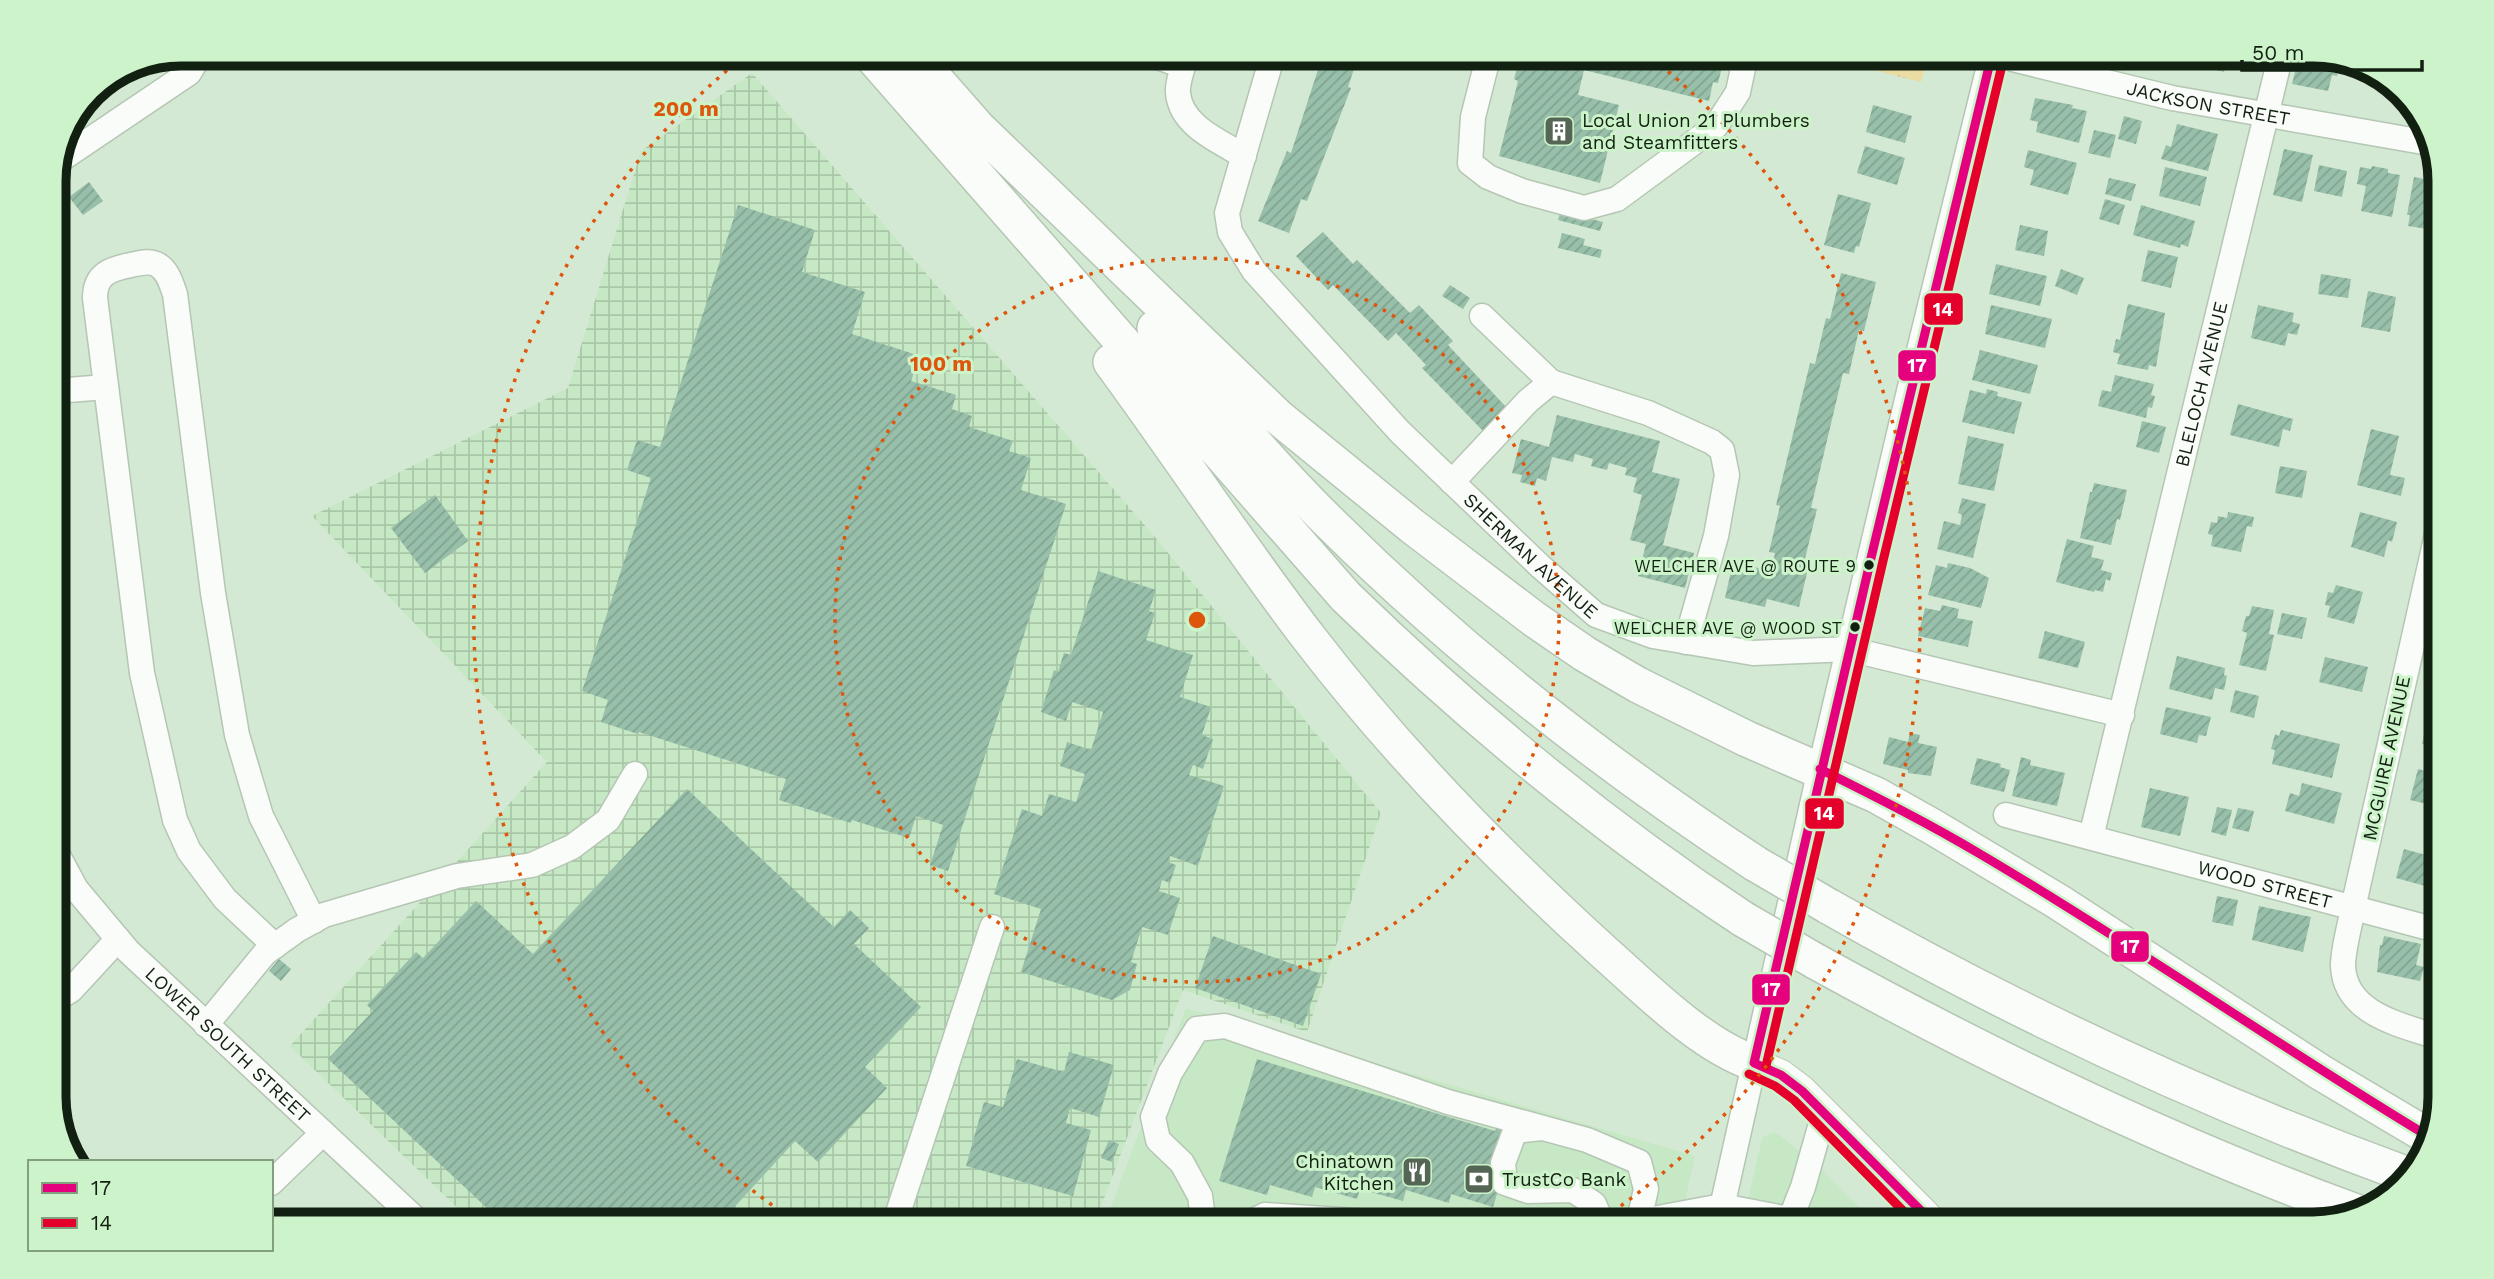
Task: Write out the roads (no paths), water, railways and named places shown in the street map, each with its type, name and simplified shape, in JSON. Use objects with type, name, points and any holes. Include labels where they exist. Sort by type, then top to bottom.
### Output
[{"type":"highway","points":[[884,66],[1339,469],[1534,619],[1606,667],[1693,714],[1876,795],[1990,860],[2320,1072],[2422,1132]]},
{"type":"highway","points":[[920,66],[965,138],[1170,442],[1310,640],[1484,838],[1586,936],[1713,1044],[1732,1056],[1754,1063]]},
{"type":"highway","points":[[965,138],[1283,474],[1375,567],[1523,696],[1689,820],[1756,864],[1828,906],[1946,972],[2084,1041],[2247,1113],[2400,1172]]},
{"type":"highway","points":[[965,138],[1257,498],[1365,615],[1445,690],[1554,781],[1676,875],[1743,919],[1815,961],[1985,1052],[2085,1099],[2226,1161],[2346,1208]]},
{"type":"main road","points":[[1754,1063],[1781,1075],[1802,1091],[1922,1212]]},
{"type":"street","points":[[70,154],[190,73],[194,66]]},
{"type":"street","points":[[1183,66],[1177,91],[1185,113],[1198,129],[1244,156]]},
{"type":"street","name":"SHERMAN AVENUE","points":[[1270,66],[1227,213],[1230,232],[1254,271],[1400,432],[1541,568],[1596,615],[1653,636],[1753,653],[1849,649],[2122,716]]},
{"type":"street","points":[[1486,66],[1473,117],[1470,163],[1488,177],[1522,191],[1584,208],[1617,199],[1716,126],[1738,92],[1743,66]]},
{"type":"street","points":[[1721,1212],[1820,769],[1989,66]]},
{"type":"street","name":"JACKSON STREET","points":[[2041,66],[2172,98],[2420,141]]},
{"type":"street","name":"BLELOCH AVENUE","points":[[2122,716],[2278,66]]},
{"type":"street","points":[[275,946],[225,899],[189,851],[175,820],[142,673],[95,298],[98,279],[112,268],[155,263],[166,272],[175,293],[213,593],[237,735],[257,805],[314,921]]},
{"type":"street","points":[[1482,316],[1552,382],[1648,413],[1712,442],[1722,450],[1727,475],[1718,524],[1686,642]]},
{"type":"street","points":[[1452,482],[1528,401],[1552,382]]},
{"type":"street","points":[[67,390],[106,387]]},
{"type":"street","name":"MCGUIRE AVENUE","points":[[2427,613],[2354,908],[2343,967],[2352,995],[2371,1012],[2428,1033]]},
{"type":"street","points":[[2091,838],[2122,716]]},
{"type":"street","points":[[206,1025],[265,953],[324,915],[457,876],[532,865],[572,847],[608,820],[635,774]]},
{"type":"street","name":"WOOD STREET","points":[[2006,815],[2428,928]]},
{"type":"street","name":"LOWER SOUTH STREET","points":[[67,872],[76,889],[118,939],[206,1025],[408,1212]]},
{"type":"street","points":[[898,1212],[992,927]]},
{"type":"street","points":[[67,992],[118,939]]},
{"type":"street","points":[[1202,1212],[1200,1196],[1182,1163],[1158,1140],[1153,1117],[1170,1073],[1197,1029],[1225,1026],[1448,1102],[1587,1140],[1639,1162],[1646,1189],[1637,1212]]},
{"type":"street","points":[[1795,1212],[1824,1113]]},
{"type":"street","points":[[1546,1128],[1515,1131],[1503,1163],[1505,1183],[1528,1191],[1573,1190],[1594,1204],[1597,1212]]},
{"type":"street","points":[[273,1181],[323,1133]]},
{"type":"place","name":"Local Union 21 Plumbers and Steamfitters","points":[[1559,131]]},
{"type":"place","name":"WELCHER AVE @ ROUTE 9","points":[[1869,565]]},
{"type":"place","name":"WELCHER AVE @ WOOD ST","points":[[1855,627]]},
{"type":"place","name":"Chinatown Kitchen","points":[[1417,1172]]},
{"type":"place","name":"TrustCo Bank","points":[[1479,1179]]}]
